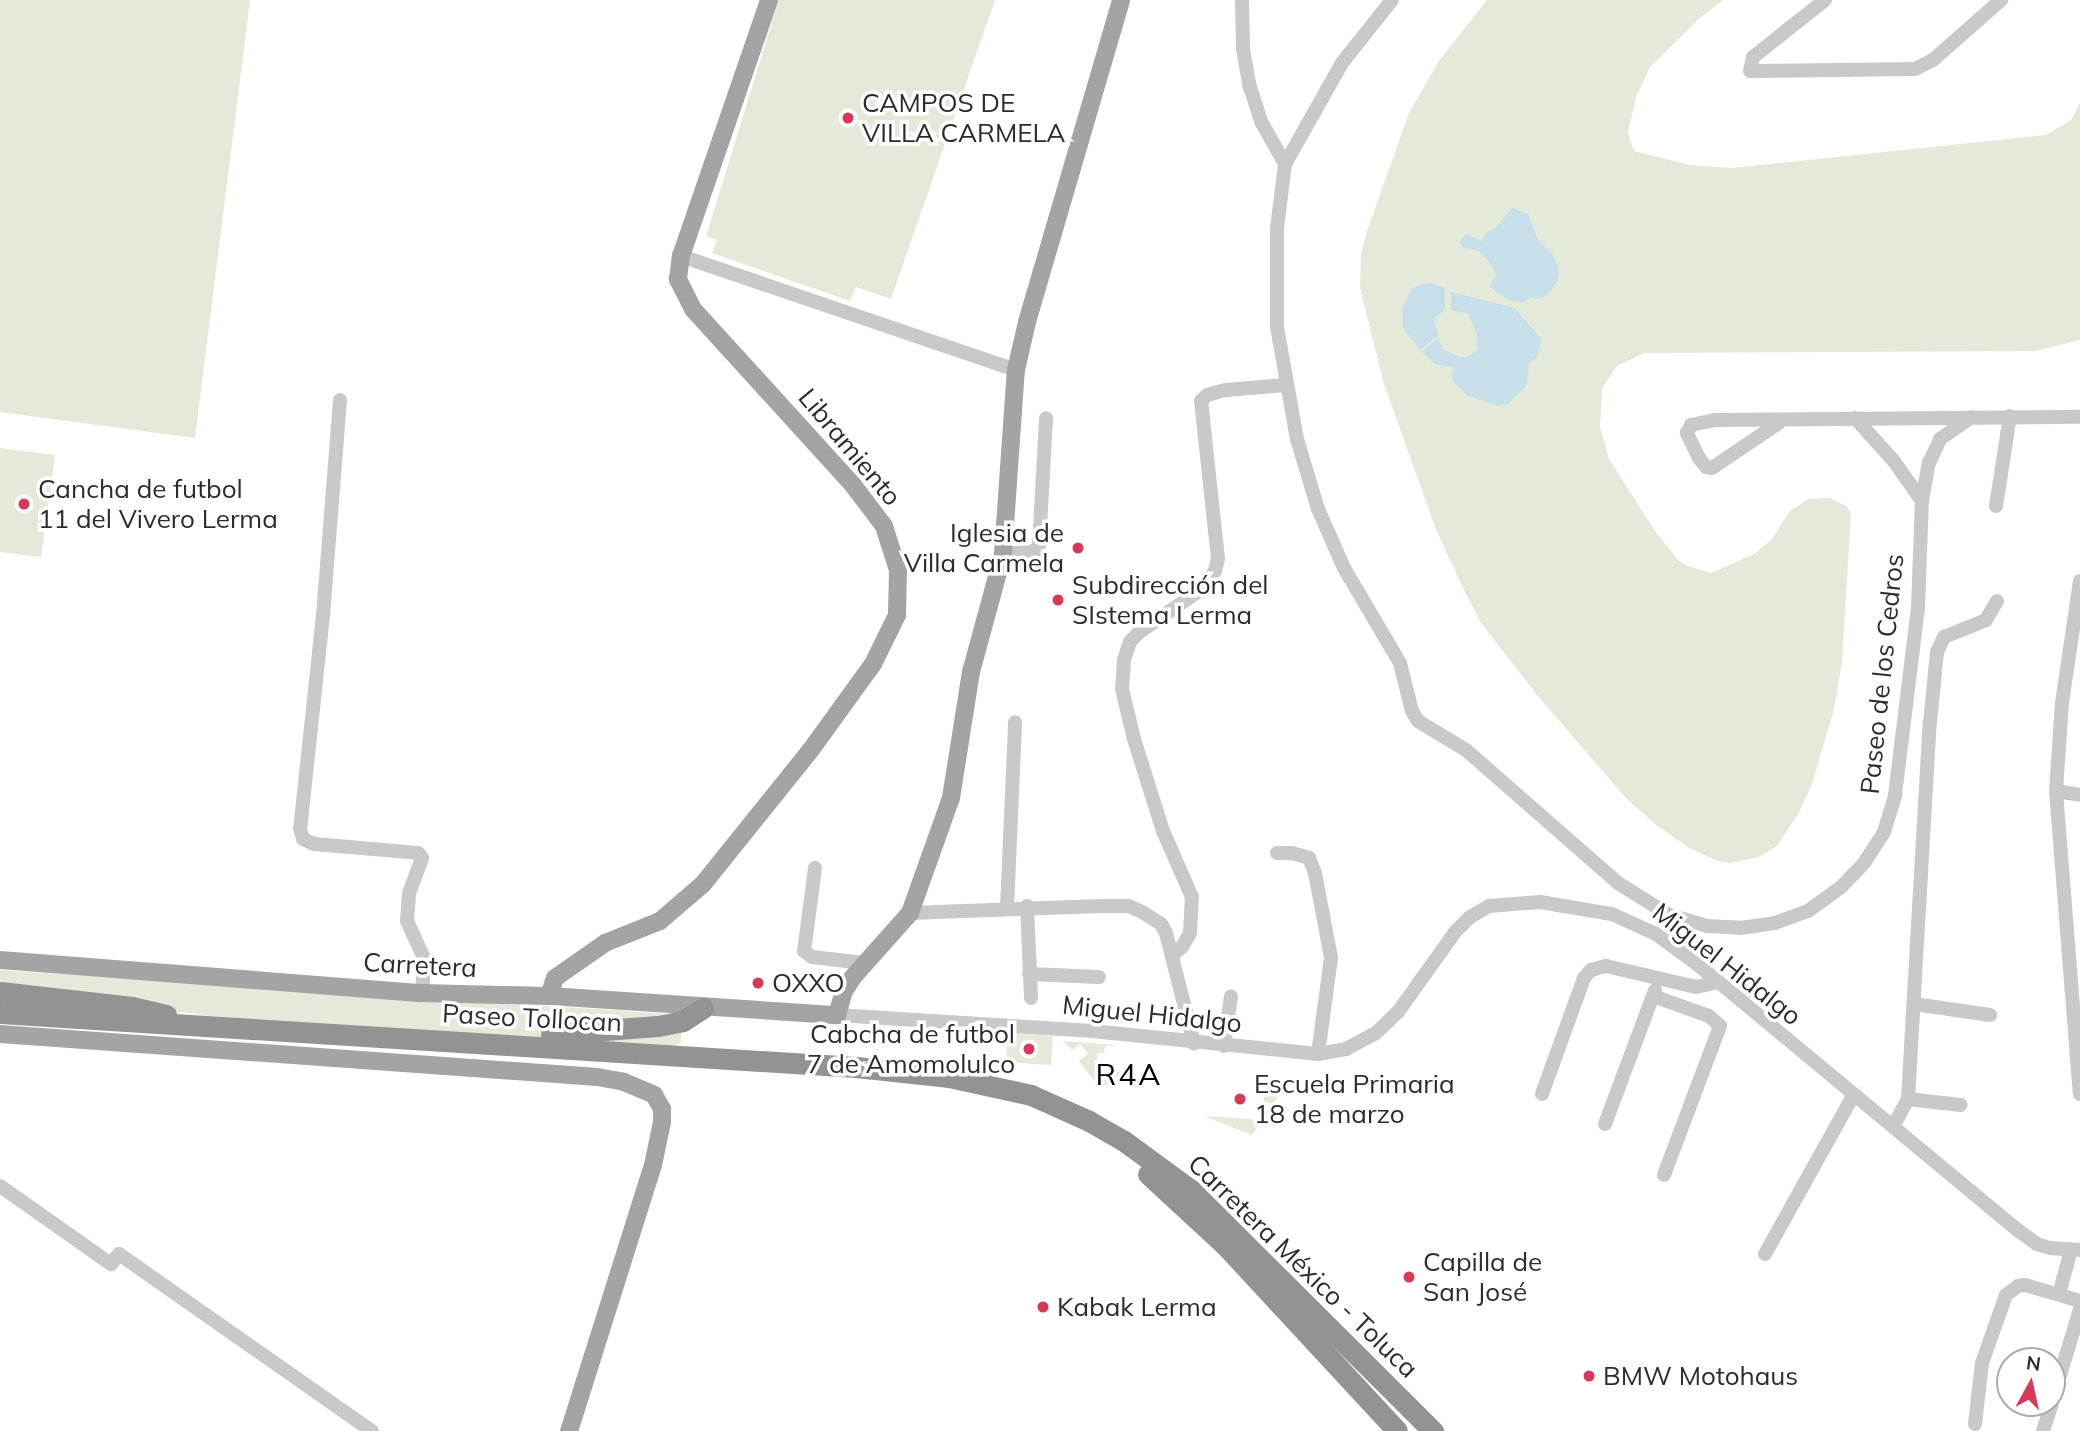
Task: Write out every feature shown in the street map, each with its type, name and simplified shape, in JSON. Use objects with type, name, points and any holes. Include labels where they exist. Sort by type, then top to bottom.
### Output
[{"type":"highway","points":[[0,992],[132,1007],[219,1027]]},
{"type":"highway","points":[[452,1043],[658,1026],[683,1021],[704,1008]]},
{"type":"highway","name":"Paseo Tollocan","points":[[0,1013],[452,1043],[692,1055],[949,1077],[1021,1093],[1057,1105]]},
{"type":"highway","points":[[1057,1105],[1086,1131],[1160,1184],[1197,1218],[1288,1311],[1397,1431]]},
{"type":"highway","name":"Carretera México - Toluca","points":[[1057,1105],[1124,1141],[1191,1190],[1433,1431]]},
{"type":"main road","name":"Libramiento","points":[[549,996],[555,978],[605,943],[660,921],[703,884],[810,751],[873,664],[897,615],[898,570],[884,526],[853,485],[693,309],[678,279],[681,256],[769,0]]},
{"type":"main road","points":[[837,1015],[844,991],[863,963],[910,913],[950,798],[971,672],[1003,554],[1016,370],[1027,321],[1121,0]]},
{"type":"main road","name":"Carretera","points":[[0,960],[422,993],[549,996],[837,1015]]},
{"type":"main road","points":[[0,1034],[597,1077],[624,1082],[654,1095],[662,1109],[662,1122],[653,1165],[569,1431]]},
{"type":"street","points":[[1242,0],[1243,49],[1250,87],[1262,123],[1284,164]]},
{"type":"street","points":[[1284,164],[1342,63],[1392,0]]},
{"type":"street","points":[[1825,0],[1753,57],[1749,66],[1751,72],[1915,69],[1933,60],[2001,0]]},
{"type":"street","name":"Paseo de los Cedros","points":[[1284,164],[1277,228],[1276,296],[1280,355],[1297,439],[1318,509],[1344,568],[1400,663],[1415,717],[1428,729],[1466,750],[1618,883],[1669,915],[1707,926],[1741,928],[1774,922],[1808,911],[1841,887],[1864,863],[1884,832],[1895,796],[1918,608],[1922,501],[1929,463],[1936,446],[1946,434],[1971,417]]},
{"type":"street","points":[[681,256],[1016,370]]},
{"type":"street","points":[[1172,955],[1182,947],[1190,933],[1192,897],[1163,831],[1133,740],[1122,689],[1124,660],[1130,642],[1138,633],[1202,589],[1215,571],[1218,559],[1201,401],[1207,395],[1226,390],[1286,385]]},
{"type":"street","points":[[340,400],[323,615],[299,829],[303,838],[314,844],[418,853],[422,858],[421,870],[409,893],[407,921],[425,958],[422,993]]},
{"type":"street","points":[[1996,506],[2010,416]]},
{"type":"street","points":[[1780,422],[1712,468],[1706,467],[1699,458],[1687,433],[1691,425],[1715,420],[1780,422],[1854,418],[2080,417]]},
{"type":"street","points":[[1003,554],[1035,551],[1039,545],[1046,418]]},
{"type":"street","points":[[1854,418],[1894,460],[1922,501]]},
{"type":"street","points":[[2080,581],[2062,703],[2056,792],[2080,1094]]},
{"type":"street","points":[[1893,1127],[1908,1099],[1930,723],[1937,652],[1944,637],[1986,620],[1997,601]]},
{"type":"street","points":[[1007,908],[1015,722]]},
{"type":"street","points":[[2056,792],[2080,795]]},
{"type":"street","points":[[1277,853],[1292,853],[1309,858],[1315,873],[1331,958],[1318,1054]]},
{"type":"street","points":[[815,868],[804,951],[812,957],[863,963]]},
{"type":"street","name":"Miguel Hidalgo","points":[[837,1015],[1092,1031],[1194,1044],[1318,1054],[1346,1049],[1376,1032],[1398,1012],[1455,932],[1470,917],[1489,906],[1540,902],[1612,914],[1656,934],[1718,982],[1853,1096],[2037,1244],[2076,1250]]},
{"type":"street","points":[[1027,906],[1031,998]]},
{"type":"street","points":[[910,913],[1027,906],[1129,906],[1161,924],[1172,955],[1194,1044]]},
{"type":"street","points":[[1542,1094],[1584,978],[1591,970],[1606,966],[1696,987],[1718,982]]},
{"type":"street","points":[[1029,974],[1099,977]]},
{"type":"street","points":[[1605,1124],[1659,979]]},
{"type":"street","points":[[1224,1046],[1231,996]]},
{"type":"street","points":[[1653,996],[1709,1016],[1720,1026],[1664,1175]]},
{"type":"street","points":[[1914,1003],[1990,1015]]},
{"type":"street","points":[[1765,1254],[1853,1096]]},
{"type":"street","points":[[1908,1099],[1961,1105]]},
{"type":"street","points":[[0,1186],[111,1264],[119,1254],[372,1431]]},
{"type":"street","points":[[2059,1294],[2076,1250]]},
{"type":"street","points":[[1975,1424],[1982,1363],[2006,1296],[2018,1286],[2025,1285],[2080,1301]]},
{"type":"street","points":[[2066,1356],[2080,1308]]},
{"type":"shaded area","points":[[0,0],[250,0],[195,438],[0,412]]},
{"type":"shaded area","name":"CAMPOS DE VILLA CARMELA","points":[[779,0],[995,0],[891,299],[856,287],[850,301],[712,253],[717,240],[706,236]]},
{"type":"shaded area","points":[[1487,0],[1723,0],[1701,17],[1650,67],[1636,97],[1628,133],[1634,151],[1690,165],[1732,168],[2046,135],[2071,120],[2080,103],[2080,340],[2036,351],[1644,353],[1617,366],[1602,388],[1600,427],[1609,459],[1655,531],[1679,561],[1688,566],[1711,573],[1754,554],[1772,539],[1789,512],[1808,499],[1831,498],[1847,507],[1851,514],[1842,662],[1834,709],[1812,784],[1798,814],[1777,846],[1759,857],[1731,863],[1718,861],[1689,848],[1655,824],[1625,797],[1537,695],[1481,623],[1461,584],[1435,527],[1384,384],[1360,288],[1361,254],[1367,231],[1409,113],[1439,61]]},
{"type":"shaded area","name":"Cancha de futbol 11 del Vivero Lerma","points":[[0,448],[55,455],[41,557],[0,552]]},
{"type":"shaded area","points":[[0,970],[670,1014],[681,1028],[681,1042],[672,1048],[210,1016],[0,988]]},
{"type":"shaded area","name":"Cabcha de futbol 7 de Amomolulco","points":[[1008,1033],[1053,1036],[1051,1065],[1006,1062]]},
{"type":"shaded area","points":[[1063,1041],[1118,1045],[1105,1046],[1104,1053],[1097,1053],[1097,1072],[1120,1072],[1120,1077],[1111,1077],[1111,1084],[1098,1086],[1079,1061],[1088,1054],[1080,1044],[1072,1050]]},
{"type":"shaded area","points":[[1265,1092],[1281,1092],[1252,1135],[1204,1116],[1261,1120]]},
{"type":"water","points":[[1512,208],[1528,214],[1538,240],[1554,256],[1559,269],[1558,280],[1548,294],[1539,299],[1531,297],[1523,303],[1507,299],[1490,287],[1496,274],[1489,262],[1479,251],[1463,248],[1459,243],[1465,234],[1483,241],[1485,234],[1496,227]]},
{"type":"water","points":[[1431,283],[1445,288],[1445,310],[1434,318],[1438,335],[1420,350],[1403,328],[1402,310],[1410,291],[1420,284]]},
{"type":"water","points":[[1451,292],[1515,308],[1542,340],[1537,357],[1529,364],[1526,386],[1508,404],[1498,406],[1467,395],[1455,384],[1450,374],[1454,373],[1452,367],[1435,364],[1422,352],[1438,338],[1443,350],[1460,357],[1468,357],[1477,349],[1476,332],[1468,314],[1451,310]]},
{"type":"place","name":"CAMPOS DE VILLA CARMELA","points":[[848,118]]},
{"type":"place","name":"Cancha de futbol 11 del Vivero Lerma","points":[[24,504]]},
{"type":"place","name":"Iglesia de Villa Carmela","points":[[1078,548]]},
{"type":"place","name":"Subdirección del SIstema Lerma","points":[[1058,600]]},
{"type":"place","name":"OXXO","points":[[758,983]]},
{"type":"place","name":"Cabcha de futbol 7 de Amomolulco","points":[[1029,1049]]},
{"type":"place","name":"Escuela Primaria 18 de marzo","points":[[1240,1099]]},
{"type":"place","name":"Capilla de San José","points":[[1409,1277]]},
{"type":"place","name":"Kabak Lerma","points":[[1043,1307]]},
{"type":"place","name":"BMW Motohaus","points":[[1589,1376]]},
{"type":"district","name":"R4A","points":[[1129,1074]]}]
